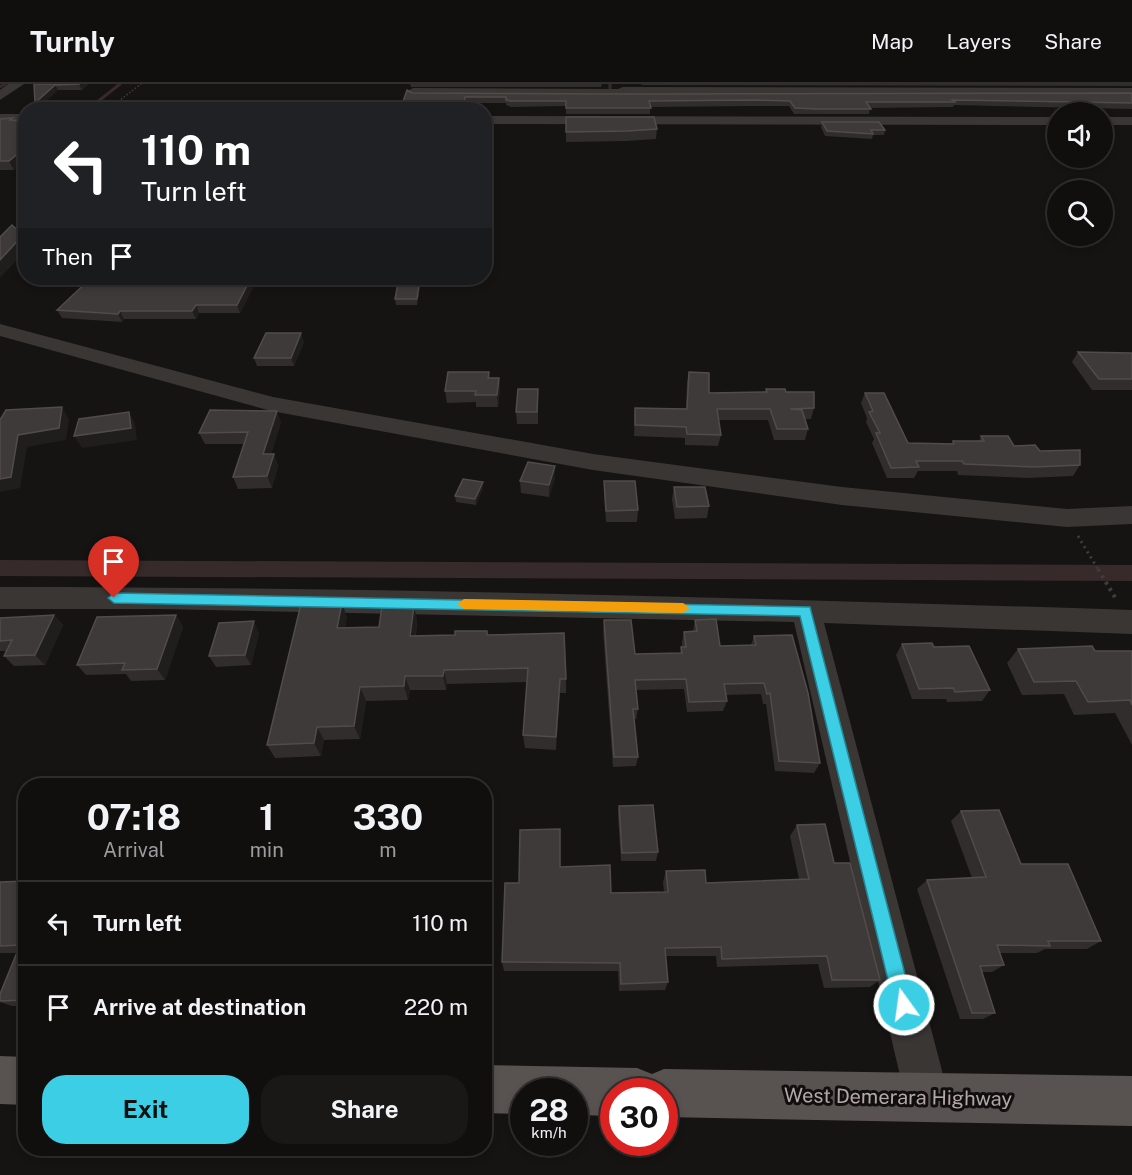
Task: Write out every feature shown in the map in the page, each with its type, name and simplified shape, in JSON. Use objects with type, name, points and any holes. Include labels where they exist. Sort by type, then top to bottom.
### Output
[{"type":"main road","points":[[0,1080],[18,1081]]},
{"type":"main road","points":[[492,1089],[600,1091]]},
{"type":"main road","name":"West Demerara Highway","points":[[678,1092],[1132,1101]]},
{"type":"street","points":[[0,96],[17,84]]},
{"type":"street","points":[[413,92],[740,88],[964,88],[1132,92]]},
{"type":"street","points":[[622,89],[624,120]]},
{"type":"street","points":[[0,118],[18,118]]},
{"type":"street","points":[[492,120],[1047,121]]},
{"type":"street","points":[[1113,121],[1132,121]]},
{"type":"street","points":[[0,330],[271,404],[593,462],[854,498],[1067,518],[1132,515]]},
{"type":"street","points":[[0,598],[160,598],[806,611],[1125,613]]},
{"type":"street","points":[[806,611],[927,1097]]},
{"type":"path","points":[[117,102],[141,84]]},
{"type":"path","points":[[1092,561],[1125,613]]},
{"type":"building","points":[[34,84],[80,84],[55,85],[35,102]]},
{"type":"building","points":[[407,90],[412,93],[618,94],[1132,93],[1132,103],[952,100],[955,102],[866,102],[871,109],[795,108],[790,101],[755,100],[649,101],[651,108],[566,108],[566,101],[510,101],[506,100],[506,97],[465,97],[464,102],[403,102]]},
{"type":"building","points":[[566,117],[654,117],[657,129],[566,132]]},
{"type":"building","points":[[13,118],[10,120],[18,120],[18,154],[9,161],[0,161],[0,119]]},
{"type":"building","points":[[822,122],[879,122],[885,130],[871,130],[873,134],[827,131]]},
{"type":"building","points":[[12,225],[18,230],[18,240],[0,260],[0,237]]},
{"type":"building","points":[[84,285],[247,285],[237,305],[196,305],[192,311],[120,311],[118,314],[57,310]]},
{"type":"building","points":[[398,285],[419,285],[417,299],[395,299]]},
{"type":"building","points":[[266,333],[301,333],[291,358],[254,358]]},
{"type":"building","points":[[1078,352],[1132,353],[1132,379],[1099,379]]},
{"type":"building","points":[[448,372],[489,372],[488,378],[499,378],[497,395],[475,395],[476,391],[445,391]]},
{"type":"building","points":[[689,372],[709,373],[709,393],[767,392],[766,389],[814,392],[814,408],[790,409],[802,410],[808,429],[777,429],[770,409],[717,409],[721,435],[687,434],[686,427],[635,425],[635,408],[687,409]]},
{"type":"building","points":[[518,389],[538,389],[537,412],[516,412]]},
{"type":"building","points":[[865,393],[884,393],[908,443],[954,444],[953,441],[984,441],[981,436],[1008,436],[1014,446],[1035,445],[1040,451],[1080,450],[1080,465],[1034,467],[964,464],[962,461],[916,461],[919,467],[891,468],[876,433],[880,433],[869,412],[873,411]]},
{"type":"building","points":[[62,407],[59,428],[18,435],[11,477],[0,479],[0,420],[6,410]]},
{"type":"building","points":[[210,410],[277,411],[263,454],[274,454],[267,476],[233,477],[248,432],[199,433]]},
{"type":"building","points":[[129,412],[131,428],[74,436],[79,419]]},
{"type":"building","points":[[528,462],[555,466],[549,485],[520,481]]},
{"type":"building","points":[[463,479],[483,482],[475,499],[455,496]]},
{"type":"building","points":[[604,481],[635,481],[638,510],[606,511]]},
{"type":"building","points":[[674,487],[705,487],[709,506],[677,507]]},
{"type":"building","points":[[342,603],[337,628],[379,627],[382,606],[414,606],[410,636],[455,635],[455,631],[487,631],[487,635],[564,633],[566,679],[560,679],[556,737],[523,735],[528,668],[444,670],[443,676],[405,676],[404,686],[360,687],[354,726],[317,727],[314,743],[267,745],[301,604]]},
{"type":"building","points":[[54,615],[35,655],[4,656],[12,640],[0,641],[0,618]]},
{"type":"building","points":[[176,615],[157,669],[122,670],[125,663],[77,665],[97,617]]},
{"type":"building","points":[[716,619],[720,646],[756,645],[754,636],[792,635],[808,693],[820,763],[779,761],[770,693],[767,694],[764,683],[724,684],[727,701],[689,702],[686,679],[635,680],[638,709],[633,709],[638,757],[614,757],[604,620],[631,620],[635,654],[682,653],[681,647],[686,647],[684,632],[697,631],[695,620]]},
{"type":"building","points":[[254,621],[245,655],[209,656],[219,623]]},
{"type":"building","points":[[932,643],[934,647],[969,646],[990,690],[955,692],[953,688],[919,689],[902,644]]},
{"type":"building","points":[[1092,646],[1095,651],[1132,651],[1132,705],[1130,700],[1088,702],[1076,681],[1034,682],[1018,649]]},
{"type":"building","points":[[653,805],[658,852],[622,853],[619,806]]},
{"type":"building","points":[[999,810],[1021,864],[1068,864],[1101,941],[1048,941],[1050,946],[997,945],[1004,965],[980,966],[995,1013],[972,1013],[927,880],[986,877],[961,811]]},
{"type":"building","points":[[825,824],[834,863],[850,863],[880,980],[832,980],[827,956],[722,959],[721,947],[665,948],[668,982],[621,984],[620,963],[502,962],[505,883],[519,883],[520,830],[560,829],[560,867],[610,865],[611,893],[668,892],[666,871],[705,870],[706,883],[809,879],[797,825]]},
{"type":"building","points":[[18,881],[18,945],[0,946],[0,882]]},
{"type":"building","points":[[18,950],[18,1000],[0,1001],[0,994]]},
{"type":"waterway","points":[[0,87],[5,84]]},
{"type":"waterway","points":[[97,102],[120,84]]},
{"type":"waterway","points":[[610,84],[610,91]]},
{"type":"waterway","points":[[0,568],[1132,573]]},
{"type":"slow traffic","points":[[464,604],[683,608]]},
{"type":"route","points":[[114,598],[806,611],[904,1005]]}]
